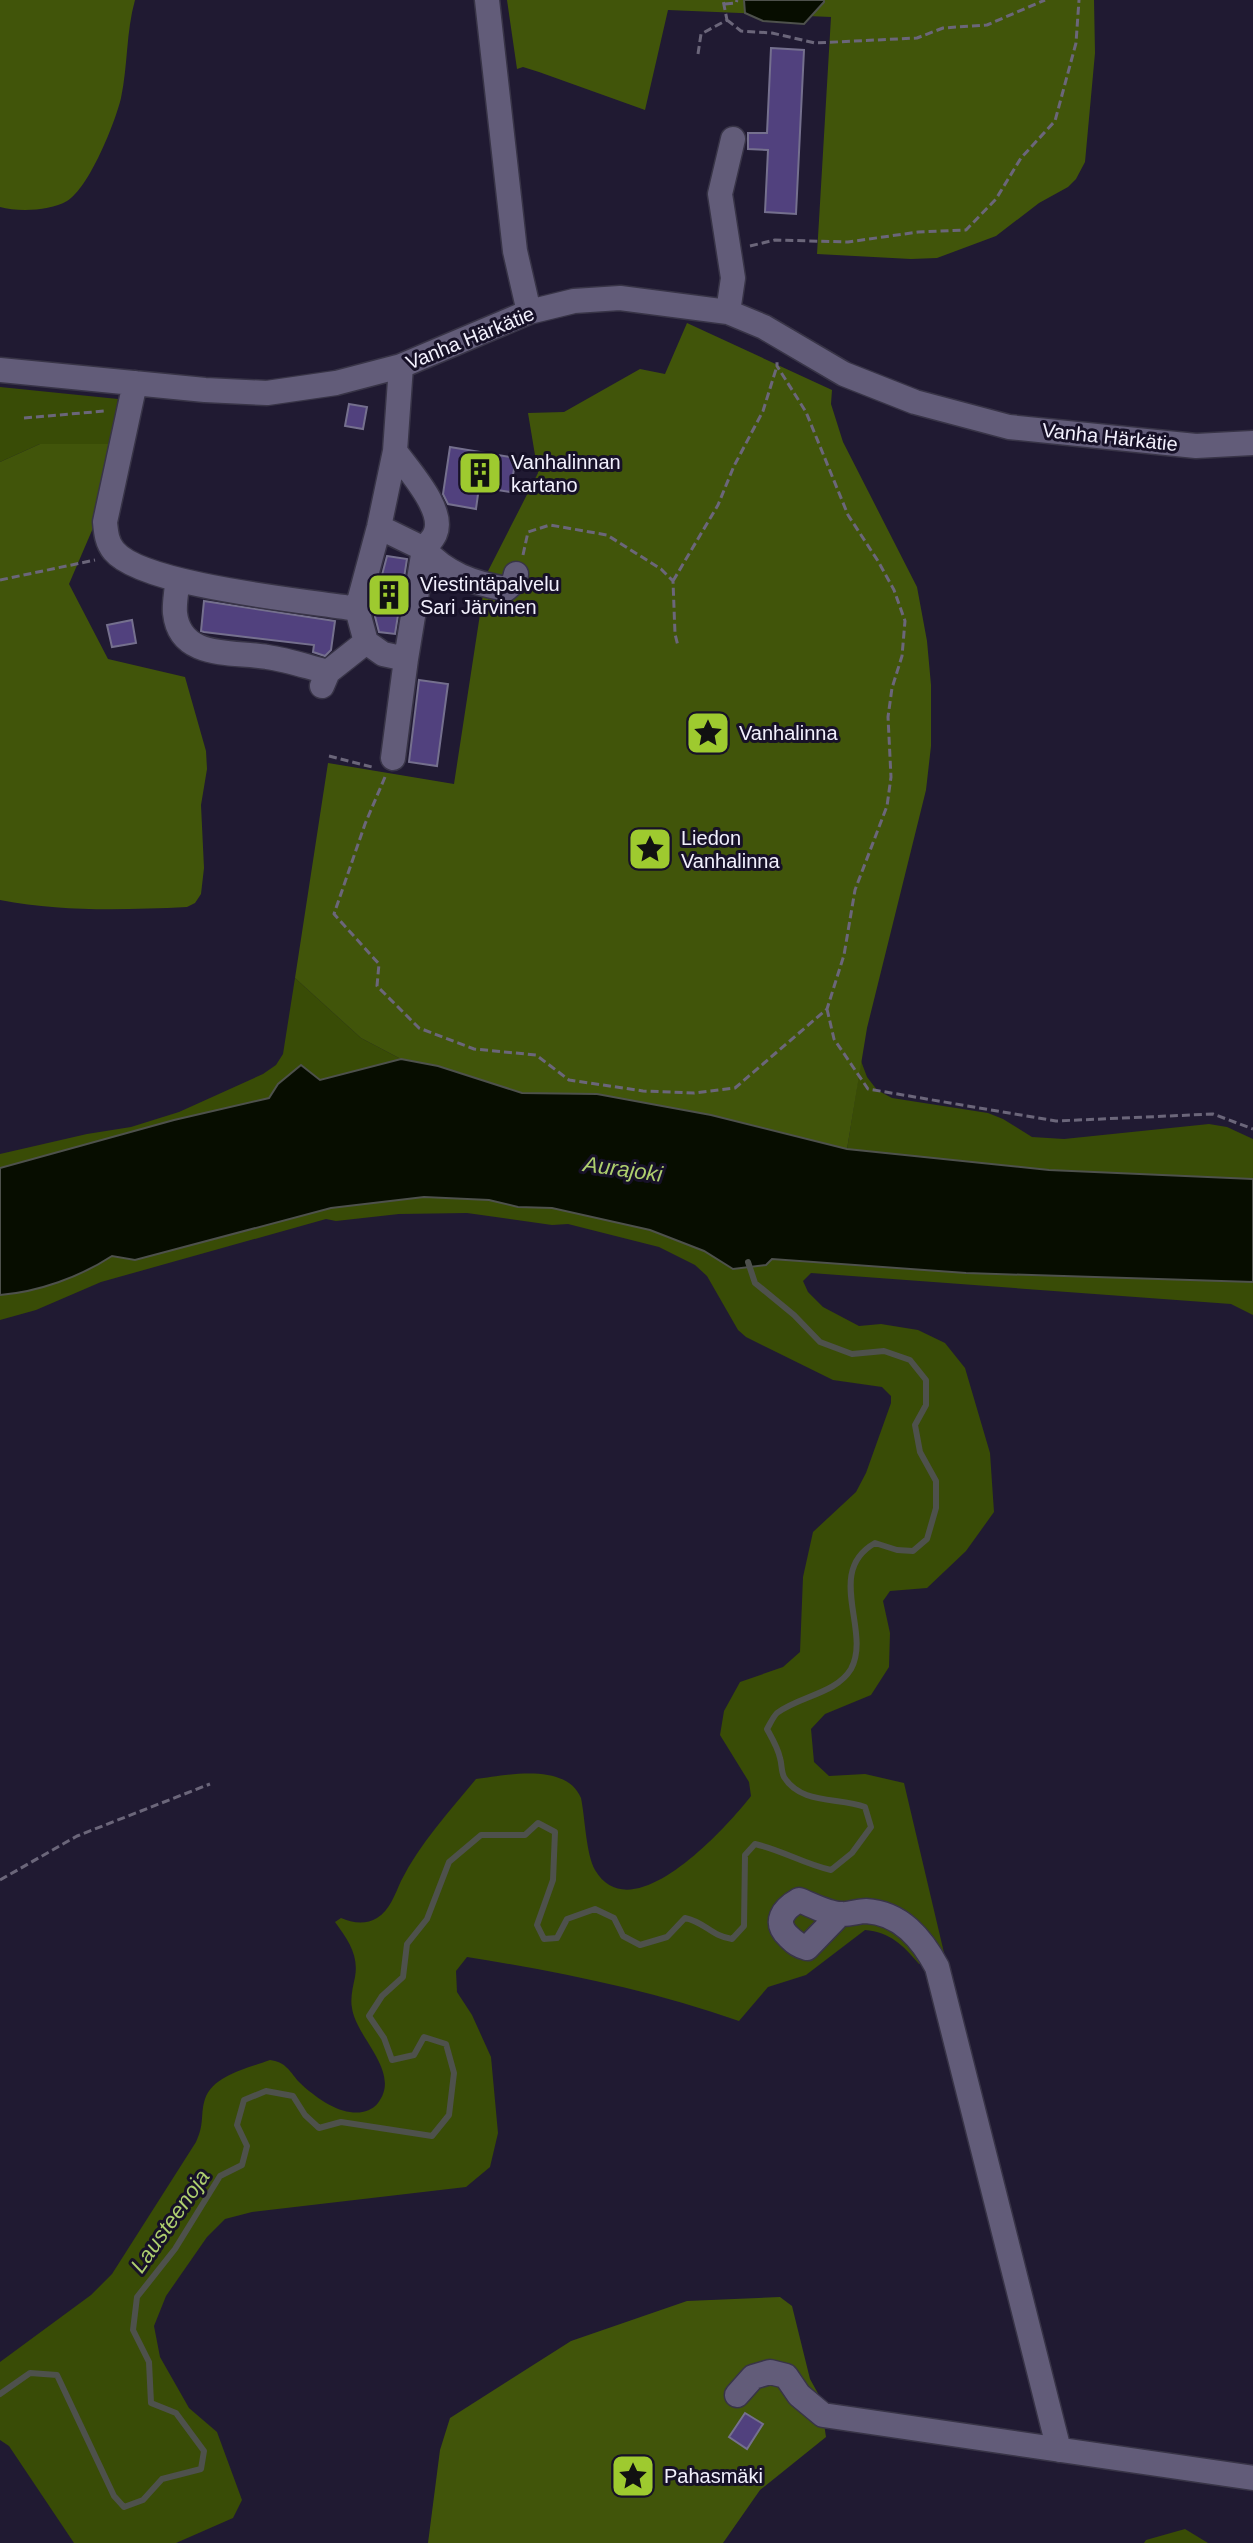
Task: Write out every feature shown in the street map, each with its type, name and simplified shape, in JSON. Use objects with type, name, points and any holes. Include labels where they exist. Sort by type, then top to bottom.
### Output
[{"type":"street","points":[[487,0],[515,251],[529,312]]},
{"type":"street","points":[[728,312],[733,278],[720,194],[733,139]]},
{"type":"street","name":"Vanha Härkätie","points":[[0,370],[267,393],[336,383],[401,366],[529,312],[574,301],[620,298],[728,312],[776,334],[844,374],[915,402],[1009,427],[1196,446],[1253,443]]},
{"type":"street","points":[[401,366],[395,451],[357,609],[366,642],[383,654],[406,659]]},
{"type":"street","points":[[135,383],[105,522],[106,538],[118,554],[125,560],[177,581],[357,609]]},
{"type":"street","points":[[390,764],[424,549],[436,532],[437,515],[395,451]]},
{"type":"street","points":[[379,527],[424,549],[439,566],[476,584],[506,589],[514,582],[516,574]]},
{"type":"street","points":[[177,581],[175,613],[180,630],[191,643],[206,651],[268,657],[325,679],[366,642]]},
{"type":"street","points":[[839,1915],[865,1911],[890,1916],[908,1928],[925,1946],[937,1967],[1059,2450]]},
{"type":"street","points":[[737,2395],[753,2377],[770,2372],[786,2376],[799,2395],[823,2415],[1253,2478]]},
{"type":"path","points":[[737,0],[736,3],[724,2],[727,20],[741,31],[772,33],[815,43],[917,38],[943,28],[987,25],[1045,0]]},
{"type":"path","points":[[727,251],[775,240],[848,242],[918,232],[966,230],[996,199],[1021,158],[1055,121],[1076,43],[1079,0]]},
{"type":"path","points":[[698,54],[701,34],[727,20]]},
{"type":"path","points":[[678,646],[673,581],[718,505],[734,466],[763,411],[777,366],[776,334]]},
{"type":"path","points":[[777,366],[806,412],[848,515],[883,570],[905,621],[902,656],[892,688],[888,717],[891,777],[887,806],[855,890],[844,955],[827,1009],[834,1039],[868,1089],[1056,1121],[1213,1114],[1253,1129]]},
{"type":"path","points":[[24,418],[129,409]]},
{"type":"path","points":[[516,574],[528,532],[550,525],[607,535],[661,569],[673,581]]},
{"type":"path","points":[[0,580],[118,554]]},
{"type":"path","points":[[329,756],[390,764],[365,824],[334,914],[379,964],[377,986],[419,1028],[474,1049],[536,1055],[569,1080],[643,1091],[694,1093],[735,1088],[827,1009]]},
{"type":"path","points":[[0,1880],[77,1836],[210,1784]]},
{"type":"green space","points":[[0,0],[135,0],[121,98],[107,138],[84,183],[67,201],[52,207],[25,210],[0,207]]},
{"type":"green space","points":[[507,0],[1094,0],[1095,53],[1085,162],[1068,187],[1039,203],[996,236],[937,258],[817,254],[831,17],[668,10],[645,110],[539,72],[523,67],[517,69]]},
{"type":"green space","points":[[687,323],[832,390],[831,404],[843,442],[917,587],[931,685],[931,746],[926,790],[867,1028],[847,1149],[711,1115],[597,1094],[522,1093],[438,1066],[401,1059],[361,1038],[295,978],[328,763],[454,784],[486,575],[538,473],[528,413],[564,412],[640,369],[665,374]]},
{"type":"green space","points":[[0,387],[118,399],[111,444],[40,444],[0,462]]},
{"type":"green space","points":[[40,444],[111,444],[93,528],[69,584],[108,659],[185,677],[206,751],[207,769],[201,805],[204,868],[201,894],[195,903],[187,907],[70,908],[0,900],[0,462]]},
{"type":"green space","points":[[295,978],[361,1038],[401,1059],[320,1080],[278,1084],[269,1098],[174,1120],[0,1168],[0,1154],[131,1127],[179,1112],[263,1074],[276,1065],[283,1054]]},
{"type":"green space","points":[[861,1061],[867,1077],[877,1090],[892,1098],[988,1113],[1032,1137],[1064,1139],[1209,1124],[1227,1127],[1253,1139],[1253,1179],[1049,1170],[847,1149]]},
{"type":"green space","points":[[424,1197],[489,1200],[518,1207],[552,1208],[650,1230],[704,1251],[733,1269],[771,1259],[966,1273],[1253,1282],[1253,1315],[1231,1304],[811,1273],[803,1281],[808,1292],[823,1307],[859,1326],[881,1324],[918,1330],[945,1343],[965,1368],[990,1453],[994,1512],[966,1551],[927,1588],[890,1591],[883,1601],[890,1633],[889,1667],[871,1695],[825,1714],[811,1729],[814,1762],[829,1776],[865,1774],[904,1783],[945,1957],[919,1964],[895,1941],[882,1933],[865,1930],[806,1975],[768,1987],[739,2021],[604,1983],[467,1957],[456,1971],[457,1992],[472,2015],[491,2057],[498,2133],[490,2167],[466,2187],[252,2212],[225,2219],[207,2237],[166,2296],[154,2326],[160,2357],[189,2408],[217,2432],[242,2500],[233,2518],[176,2543],[74,2543],[9,2446],[0,2440],[0,2362],[91,2295],[112,2274],[196,2142],[205,2099],[209,2091],[224,2078],[270,2060],[283,2065],[309,2091],[336,2108],[362,2112],[378,2103],[385,2079],[376,2055],[355,2019],[351,2000],[356,1969],[354,1955],[335,1922],[341,1918],[364,1922],[382,1915],[417,1854],[476,1779],[518,1774],[549,1775],[573,1787],[581,1798],[592,1863],[611,1886],[632,1889],[654,1882],[678,1868],[722,1830],[751,1796],[749,1782],[720,1735],[724,1711],[740,1682],[783,1667],[800,1652],[803,1577],[813,1532],[856,1492],[891,1403],[891,1396],[882,1387],[833,1380],[746,1337],[738,1330],[707,1276],[695,1265],[659,1247],[568,1224],[552,1225],[467,1213],[399,1214],[336,1221],[326,1219],[101,1282],[36,1310],[0,1320],[0,1295],[59,1282],[87,1271],[112,1256],[135,1260],[331,1208]]},
{"type":"green space","points":[[780,2297],[792,2306],[810,2379],[820,2397],[826,2437],[760,2490],[723,2543],[428,2543],[440,2450],[450,2418],[571,2341],[687,2301]]},
{"type":"green space","points":[[1185,2529],[1208,2543],[1144,2543],[1146,2540]]},
{"type":"water","points":[[744,0],[824,2],[804,24],[763,21],[745,13]]},
{"type":"water","name":"Aurajoki","points":[[401,1059],[438,1066],[522,1093],[597,1094],[711,1115],[847,1149],[1049,1170],[1253,1179],[1253,1282],[966,1273],[772,1259],[766,1265],[733,1269],[704,1251],[650,1230],[552,1208],[518,1207],[489,1200],[424,1197],[331,1208],[135,1260],[112,1256],[58,1282],[29,1291],[0,1295],[0,1168],[174,1120],[269,1098],[278,1084],[301,1065],[320,1080]]},
{"type":"building","points":[[771,48],[804,50],[796,214],[765,212],[768,150],[748,149],[748,133],[767,133]]},
{"type":"building","points":[[349,404],[367,407],[363,429],[345,426]]},
{"type":"building","name":"Vanhalinnan kartano","points":[[450,447],[516,458],[510,492],[479,487],[476,509],[448,504],[443,494]]},
{"type":"building","name":"Viestintäpalvelu Sari Järvinen","points":[[387,556],[407,559],[395,634],[379,632],[373,609]]},
{"type":"building","points":[[204,601],[335,621],[331,650],[325,656],[313,652],[314,645],[201,631]]},
{"type":"building","points":[[132,620],[136,643],[112,647],[107,625]]},
{"type":"building","points":[[419,680],[448,684],[437,766],[409,762]]},
{"type":"building","points":[[745,2413],[763,2424],[747,2449],[729,2437]]},
{"type":"waterway","name":"Lausteenoja","points":[[0,2394],[30,2373],[57,2375],[114,2496],[124,2507],[143,2500],[162,2479],[201,2469],[204,2451],[176,2413],[151,2403],[149,2362],[133,2330],[137,2297],[175,2249],[220,2176],[242,2165],[247,2146],[237,2125],[244,2100],[266,2091],[293,2096],[305,2115],[319,2128],[341,2122],[432,2136],[449,2115],[454,2073],[446,2044],[424,2037],[414,2055],[392,2060],[384,2038],[369,2016],[382,1996],[403,1977],[407,1944],[427,1919],[449,1862],[481,1835],[525,1835],[538,1823],[555,1832],[553,1880],[537,1925],[544,1939],[557,1938],[567,1919],[595,1909],[614,1918],[623,1936],[640,1945],[667,1937],[685,1918],[732,1939],[744,1926],[745,1855],[755,1844],[831,1870],[852,1853],[871,1827],[865,1807],[810,1796],[791,1786],[784,1777],[778,1751],[767,1729],[777,1713],[836,1684],[851,1669],[856,1654],[851,1586],[853,1570],[860,1555],[875,1543],[913,1551],[927,1539],[936,1508],[936,1481],[920,1452],[915,1425],[926,1405],[926,1380],[910,1360],[884,1351],[852,1354],[820,1342],[794,1315],[755,1283],[748,1262]]},
{"type":"place","name":"Vanhalinnan kartano","points":[[480,473]]},
{"type":"place","name":"Viestintäpalvelu Sari Järvinen","points":[[389,595]]},
{"type":"place","name":"Vanhalinna","points":[[708,733]]},
{"type":"place","name":"Liedon Vanhalinna","points":[[650,849]]},
{"type":"place","name":"Pahasmäki","points":[[633,2476]]}]
